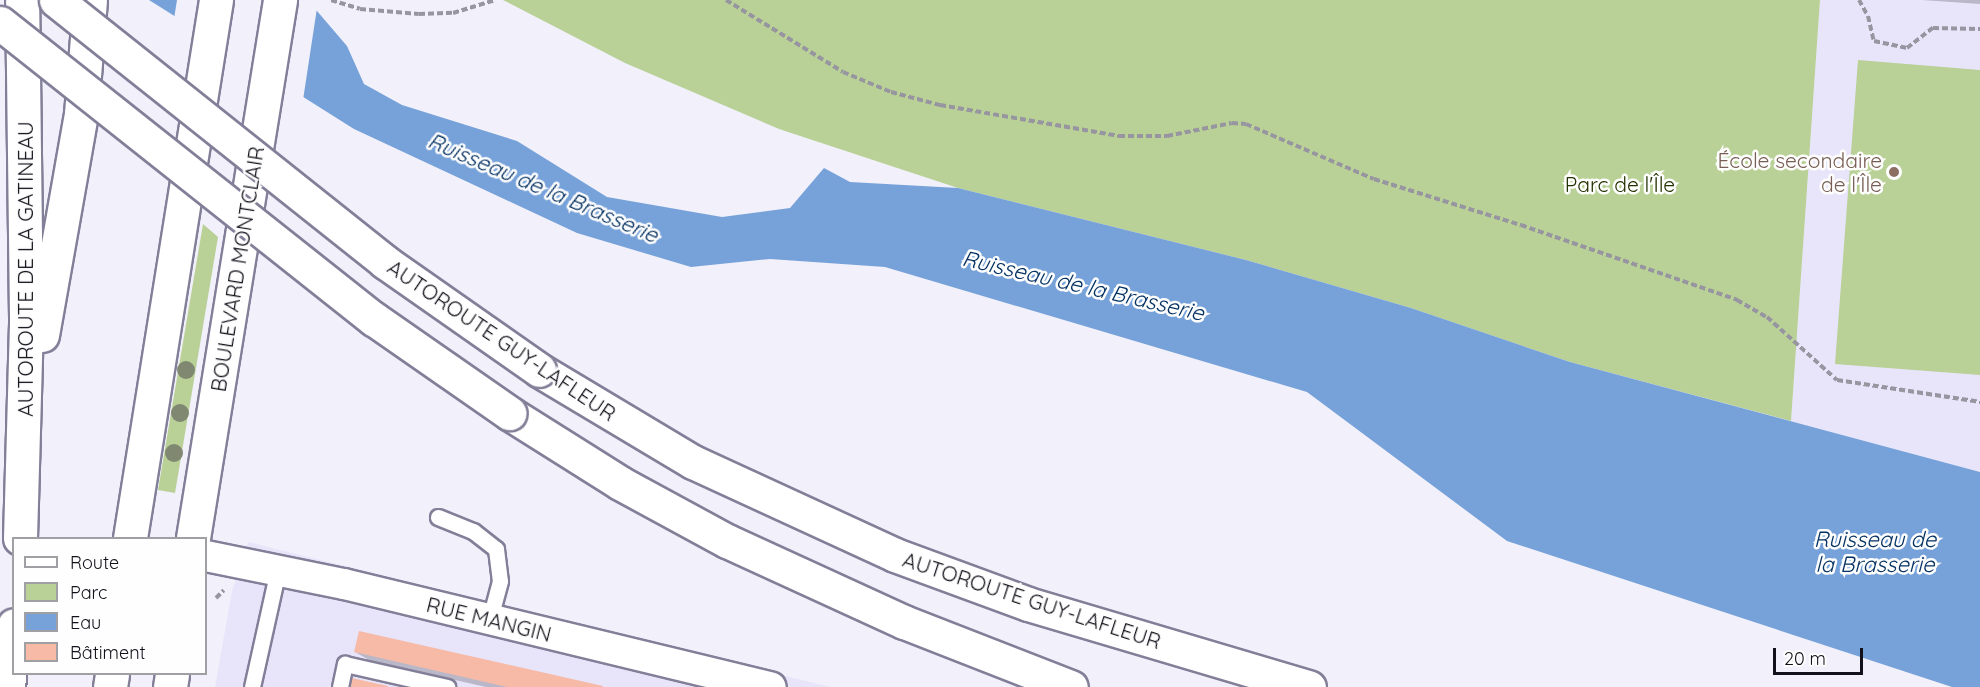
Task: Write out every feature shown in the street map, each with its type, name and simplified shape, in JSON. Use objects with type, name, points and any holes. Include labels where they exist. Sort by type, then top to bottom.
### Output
[{"type":"main road","name":"AUTOROUTE GUY-LAFLEUR","points":[[56,0],[385,262],[539,370],[693,462],[895,555],[1028,604],[1309,687]]},
{"type":"main road","points":[[25,431],[81,114],[90,0]]},
{"type":"main road","points":[[130,537],[216,0]]},
{"type":"main road","name":"BOULEVARD MONTCLAIR","points":[[193,537],[280,0]]},
{"type":"main road","points":[[15,11],[374,319],[509,413],[620,483],[727,541],[904,622],[1071,687]]},
{"type":"main road","name":"AUTOROUTE DE LA GATINEAU","points":[[15,11],[25,431],[20,537]]},
{"type":"main road","points":[[8,687],[12,646]]},
{"type":"street","name":"RUE MANGIN","points":[[207,556],[278,570],[490,619],[771,687]]},
{"type":"lane","points":[[438,517],[473,531],[496,549],[501,570],[490,619]]},
{"type":"lane","points":[[252,687],[278,570]]},
{"type":"lane","points":[[340,687],[345,664],[447,687]]},
{"type":"path","points":[[331,0],[360,9],[419,14],[453,13],[495,0]]},
{"type":"path","points":[[726,0],[843,72],[891,92],[940,105],[1119,136],[1167,136],[1232,123],[1246,124],[1374,179],[1521,225],[1737,300],[1767,317],[1837,380],[1980,402]]},
{"type":"path","points":[[1859,0],[1868,16],[1874,41],[1907,48],[1933,28],[1980,29]]},
{"type":"shaded area","name":"École secondaire de l'Île","points":[[1820,0],[1980,0],[1980,472],[1791,421]]},
{"type":"shaded area","points":[[248,542],[830,687],[215,687],[232,591]]},
{"type":"green space","name":"Parc de l'Île","points":[[503,0],[1820,0],[1791,421],[1570,362],[1411,308],[1246,260],[958,188],[779,129],[625,63]]},
{"type":"green space","points":[[1858,60],[1980,70],[1980,375],[1835,364]]},
{"type":"green space","points":[[203,224],[218,237],[175,493],[158,490]]},
{"type":"water","name":"Ruisseau de la Brasserie","points":[[149,0],[289,0],[317,11],[347,46],[364,84],[402,105],[517,141],[607,197],[722,217],[790,208],[824,168],[850,182],[958,188],[1246,260],[1411,308],[1570,362],[1980,472],[1980,687],[1952,687],[1507,541],[1307,392],[885,267],[770,259],[691,267],[577,233],[354,129]]},
{"type":"pier","points":[[177,0],[297,0],[317,8],[303,100],[174,19]]},
{"type":"building","points":[[359,631],[603,687],[507,687],[354,652]]},
{"type":"building","points":[[352,678],[388,686],[388,687],[350,687]]},
{"type":"place","name":"École secondaire de l'Île","points":[[1894,172]]}]
